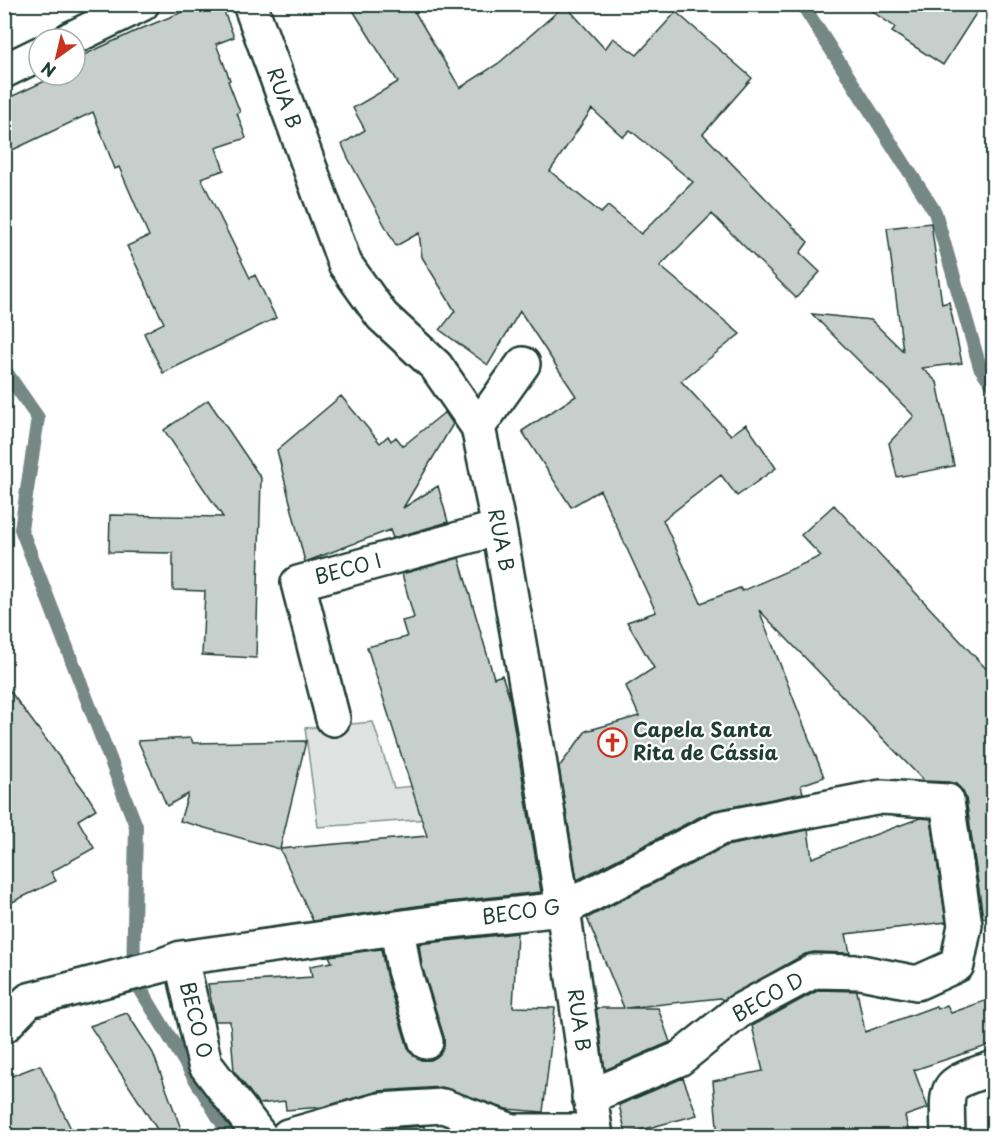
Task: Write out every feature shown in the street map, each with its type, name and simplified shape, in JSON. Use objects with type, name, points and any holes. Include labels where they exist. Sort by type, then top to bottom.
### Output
[{"type":"street","points":[[87,31],[142,4]]},
{"type":"street","name":"RUA B","points":[[250,4],[345,264],[382,316],[436,366],[478,427],[499,528],[563,909],[595,1134]]},
{"type":"street","points":[[4,71],[27,60]]},
{"type":"street","points":[[478,427],[523,364]]},
{"type":"street","name":"BECO I","points":[[333,719],[298,583],[499,528]]},
{"type":"street","name":"BECO G","points":[[4,1026],[28,1000],[149,969],[181,958],[397,928],[563,909],[720,828],[881,797],[947,801],[965,925]]},
{"type":"street","name":"BECO D","points":[[589,1097],[679,1059],[739,1011],[814,971],[861,972],[917,983],[947,970],[957,965],[965,925]]},
{"type":"street","points":[[397,928],[404,970],[426,1042]]},
{"type":"street","name":"BECO O","points":[[181,958],[205,1064],[260,1137]]},
{"type":"street","points":[[948,1137],[947,1099],[949,1090],[954,1083],[993,1068]]},
{"type":"street","points":[[288,1137],[380,1110],[443,1106],[512,1131],[595,1134]]},
{"type":"shaded area","points":[[373,722],[394,788],[425,785],[429,819],[318,827],[305,728]]},
{"type":"building","points":[[202,4],[221,4],[234,37],[216,44],[230,80],[228,81],[240,112],[237,113],[246,138],[216,148],[224,170],[201,178],[250,278],[255,275],[276,318],[163,373],[144,333],[164,323],[127,246],[149,236],[119,167],[115,169],[93,112],[4,154],[4,100],[32,87],[87,87],[87,53]]},
{"type":"building","points":[[349,4],[410,4],[460,88],[499,63],[565,5],[605,49],[613,38],[637,55],[676,12],[752,78],[703,134],[808,242],[800,253],[820,272],[796,298],[712,214],[660,266],[740,334],[681,381],[731,435],[746,424],[776,468],[737,496],[721,475],[663,520],[701,603],[740,588],[742,591],[821,556],[801,535],[834,505],[993,676],[993,917],[983,918],[966,798],[962,790],[956,784],[949,782],[924,781],[759,610],[824,777],[801,785],[803,793],[711,811],[577,880],[559,767],[586,731],[639,716],[626,686],[654,668],[627,622],[656,612],[600,490],[571,507],[522,431],[576,396],[520,311],[488,365],[440,330],[455,311],[422,257],[419,233],[396,246],[348,158],[342,144],[365,130],[353,108],[398,82]],"holes":[[[592,109],[623,137],[630,130],[693,182],[641,234],[608,206],[601,213],[550,171]]]},
{"type":"building","points":[[861,4],[982,4],[943,65],[892,32],[895,27]]},
{"type":"building","points":[[931,223],[942,304],[949,302],[962,363],[922,368],[937,382],[954,466],[897,477],[889,443],[914,416],[812,314],[871,320],[903,351],[887,228]]},
{"type":"building","points":[[341,396],[380,443],[388,436],[391,441],[396,437],[403,446],[445,412],[453,424],[403,508],[438,486],[448,522],[393,538],[390,530],[305,562],[277,450]]},
{"type":"building","points":[[208,400],[261,478],[256,658],[202,655],[205,591],[173,590],[173,553],[109,552],[110,515],[223,517],[164,430]]},
{"type":"building","points":[[459,558],[494,678],[502,675],[509,696],[541,892],[430,904],[313,921],[280,849],[427,836],[367,647],[407,637],[402,621],[414,618],[402,574]]},
{"type":"building","points":[[4,683],[96,809],[78,820],[94,848],[51,872],[56,881],[4,906]]},
{"type":"building","points":[[191,738],[193,743],[306,741],[280,849],[180,821],[188,794],[167,806],[138,741]]},
{"type":"building","points":[[920,818],[931,819],[946,922],[846,934],[850,953],[805,954],[723,1000],[720,998],[626,1008],[658,1008],[670,1042],[605,1070],[596,1008],[624,1008],[587,918],[726,846],[808,830],[812,858]]},
{"type":"building","points":[[517,933],[513,1007],[555,1008],[543,1112],[506,1109],[442,1087],[379,1091],[322,1107],[286,1110],[285,1101],[259,1104],[234,1071],[230,1021],[215,1021],[208,984],[312,977],[310,966],[332,962],[329,956],[381,949],[386,975],[408,1048],[421,1060],[431,1060],[440,1054],[444,1046],[444,1037],[422,966],[419,944]]},
{"type":"building","points":[[819,990],[857,991],[865,1032],[936,1006],[937,1009],[947,1005],[951,1013],[993,998],[993,1044],[914,1070],[928,1108],[905,1116],[910,1137],[718,1137],[713,1081],[763,1071],[752,1026]]},
{"type":"building","points":[[127,1013],[153,1053],[184,1137],[162,1137],[90,1026]]},
{"type":"building","points":[[40,1065],[75,1137],[4,1137],[4,1079]]},
{"type":"building","points":[[683,1078],[697,1115],[626,1134],[619,1105]]},
{"type":"building","points":[[424,1126],[425,1137],[375,1137],[375,1131],[383,1129]]},
{"type":"waterway","points":[[802,4],[935,212],[980,367],[994,387]]},
{"type":"waterway","points":[[4,369],[38,418],[21,529],[136,826],[133,977],[230,1136]]},
{"type":"place","name":"Capela Santa Rita de Cássia","points":[[612,742]]}]
